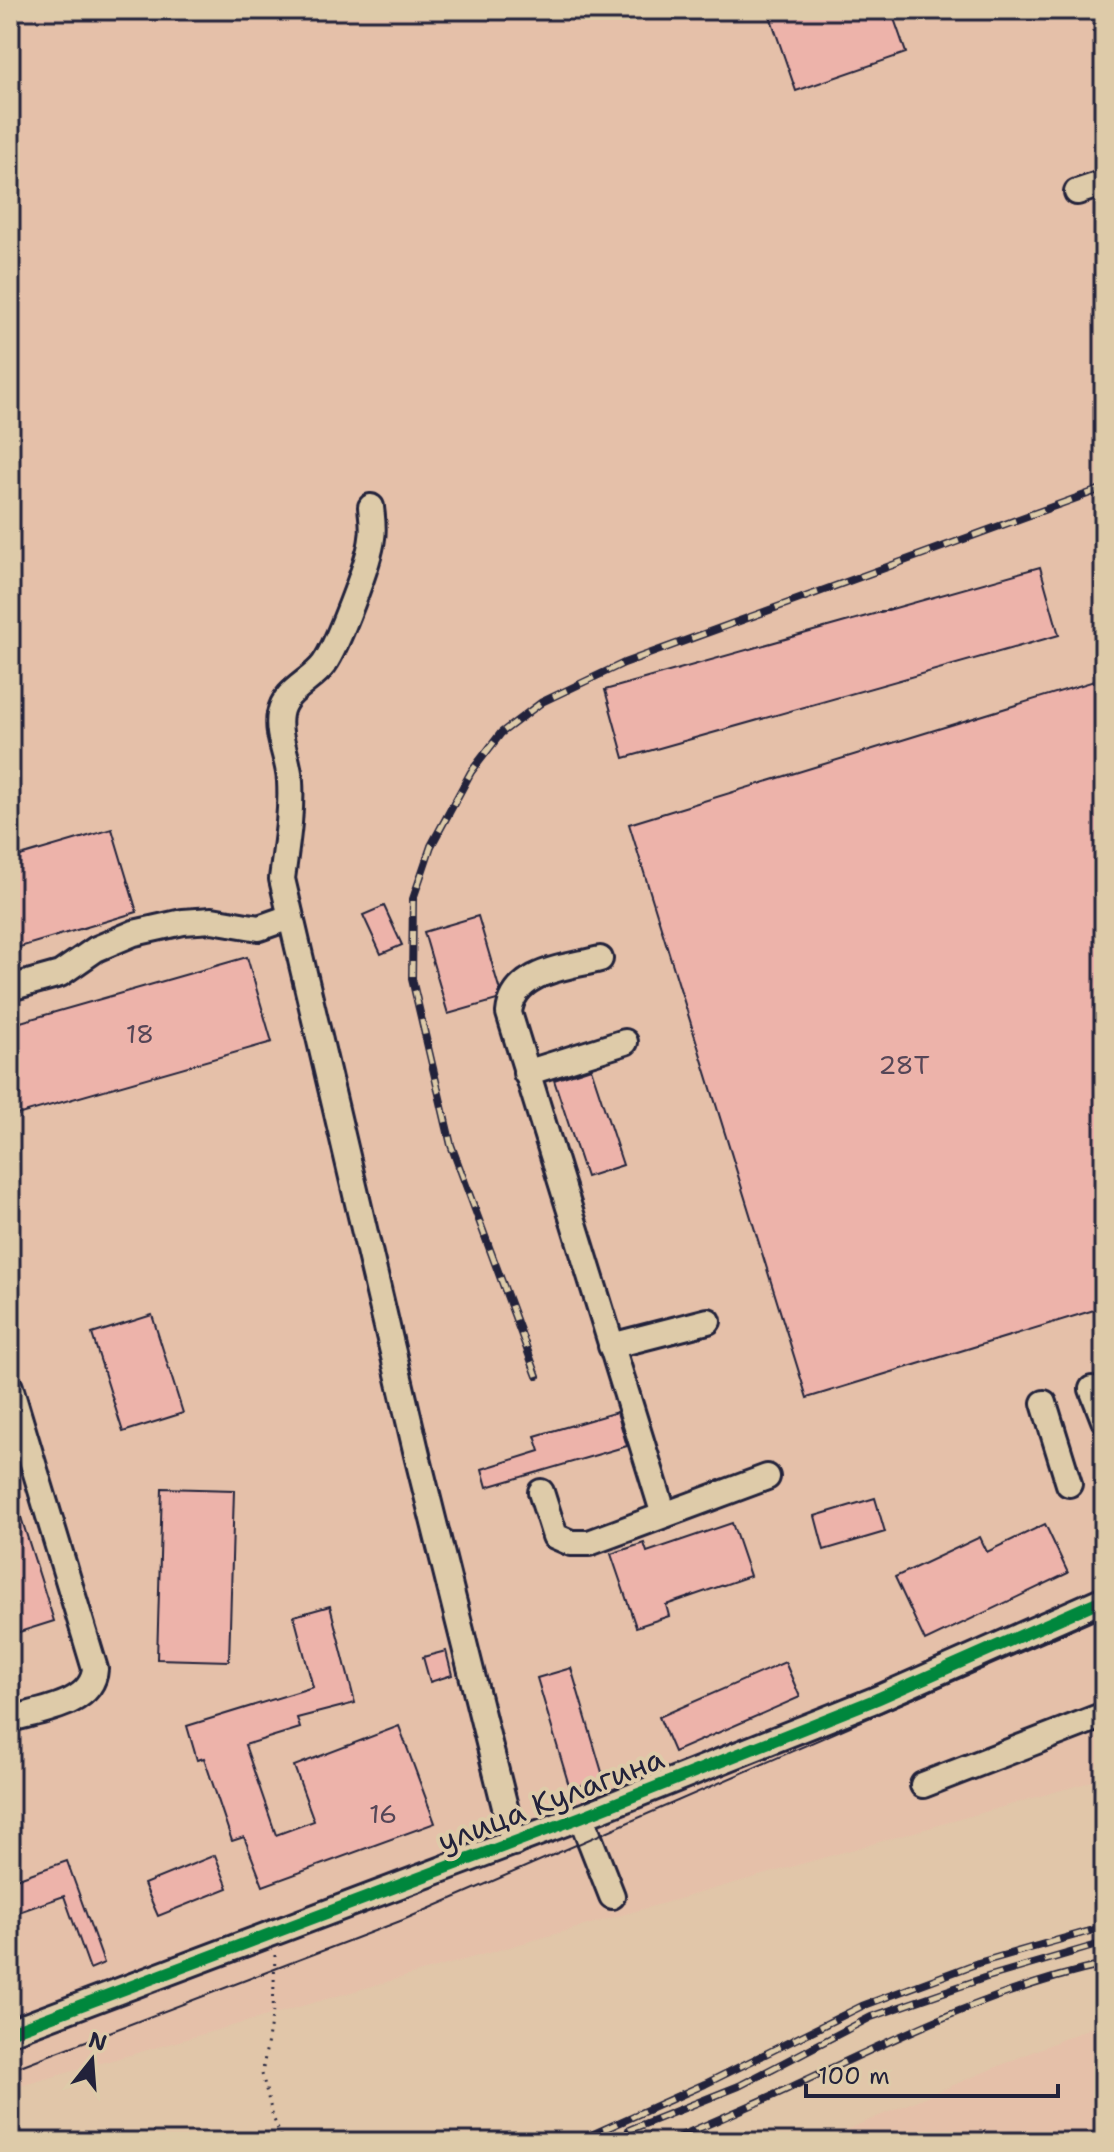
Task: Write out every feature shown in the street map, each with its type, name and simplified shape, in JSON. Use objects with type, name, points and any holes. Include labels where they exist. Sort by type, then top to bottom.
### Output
[{"type":"street","points":[[1077,192],[1104,183]]},
{"type":"street","points":[[371,507],[373,528],[370,553],[332,648],[324,664],[288,697],[280,712],[280,729],[290,779],[291,816],[282,879],[414,1443],[514,1843]]},
{"type":"street","points":[[10,988],[60,974],[96,949],[134,933],[183,922],[212,920],[259,928],[290,917]]},
{"type":"street","points":[[600,959],[530,978],[514,992],[509,1013],[664,1515]]},
{"type":"street","points":[[526,1073],[625,1042]]},
{"type":"street","points":[[611,1346],[708,1321]]},
{"type":"street","points":[[10,1387],[95,1669],[94,1681],[86,1692],[68,1702],[10,1719]]},
{"type":"street","points":[[1092,1389],[1104,1420]]},
{"type":"street","points":[[1044,1403],[1069,1484]]},
{"type":"street","points":[[541,1492],[555,1536],[571,1543],[589,1543],[767,1477]]},
{"type":"street","name":"улица Кулагина","points":[[10,2032],[581,1817],[877,1699],[1104,1599]]},
{"type":"street","points":[[923,1785],[1104,1715]]},
{"type":"street","points":[[581,1817],[612,1896]]},
{"type":"path","points":[[277,1931],[273,2011],[262,2074],[283,2142]]},
{"type":"shaded area","points":[[10,10],[1104,10],[1104,1778],[10,2089]]},
{"type":"shaded area","points":[[1104,2022],[1104,2142],[817,2142]]},
{"type":"building","points":[[768,10],[891,10],[906,53],[796,91]]},
{"type":"building","points":[[1040,567],[1059,635],[624,758],[605,690]]},
{"type":"building","points":[[1104,678],[1104,1307],[807,1398],[629,824]]},
{"type":"building","points":[[112,829],[137,912],[10,950],[10,859]]},
{"type":"building","points":[[384,906],[402,945],[381,954],[363,915]]},
{"type":"building","points":[[478,916],[500,991],[497,1000],[448,1014],[424,932]]},
{"type":"building","points":[[247,957],[272,1042],[10,1117],[10,1025]]},
{"type":"building","points":[[591,1068],[623,1165],[586,1177],[554,1080]]},
{"type":"building","points":[[152,1315],[183,1413],[123,1432],[92,1334]]},
{"type":"building","points":[[617,1412],[627,1446],[487,1487],[482,1469],[540,1451],[535,1436]]},
{"type":"building","points":[[162,1488],[234,1490],[229,1661],[157,1659]]},
{"type":"building","points":[[13,1492],[54,1621],[10,1635],[10,1493]]},
{"type":"building","points":[[875,1498],[885,1532],[824,1550],[815,1516]]},
{"type":"building","points":[[732,1523],[750,1576],[666,1605],[669,1616],[636,1627],[611,1554],[644,1543],[647,1552]]},
{"type":"building","points":[[1045,1524],[1068,1573],[925,1641],[895,1577],[980,1537],[987,1552]]},
{"type":"building","points":[[330,1606],[355,1703],[297,1718],[300,1728],[245,1745],[276,1835],[314,1821],[294,1766],[399,1726],[435,1823],[263,1886],[244,1837],[232,1841],[204,1758],[197,1760],[187,1726],[313,1687],[294,1616]]},
{"type":"building","points":[[446,1651],[452,1675],[430,1682],[423,1657]]},
{"type":"building","points":[[785,1662],[800,1697],[674,1752],[659,1717]]},
{"type":"building","points":[[571,1668],[604,1779],[570,1789],[537,1678]]},
{"type":"building","points":[[215,1855],[228,1888],[158,1916],[144,1884]]},
{"type":"building","points":[[67,1861],[104,1963],[90,1969],[64,1896],[10,1915],[10,1881]]},
{"type":"tram line","points":[[10,2070],[403,1920],[1104,1616]]},
{"type":"railway","points":[[537,1376],[451,1145],[412,979],[413,899],[431,846],[471,772],[501,733],[542,702],[624,663],[1104,488]]},
{"type":"railway","points":[[576,2142],[705,2084],[862,2006],[978,1963],[1104,1927]]},
{"type":"railway","points":[[629,2130],[739,2086],[871,2017],[984,1978],[1104,1943]]},
{"type":"railway","points":[[667,2142],[941,2018],[1021,1988],[1104,1965]]},
{"type":"cycle path","points":[[10,2032],[581,1817],[877,1699],[1104,1599]]}]
